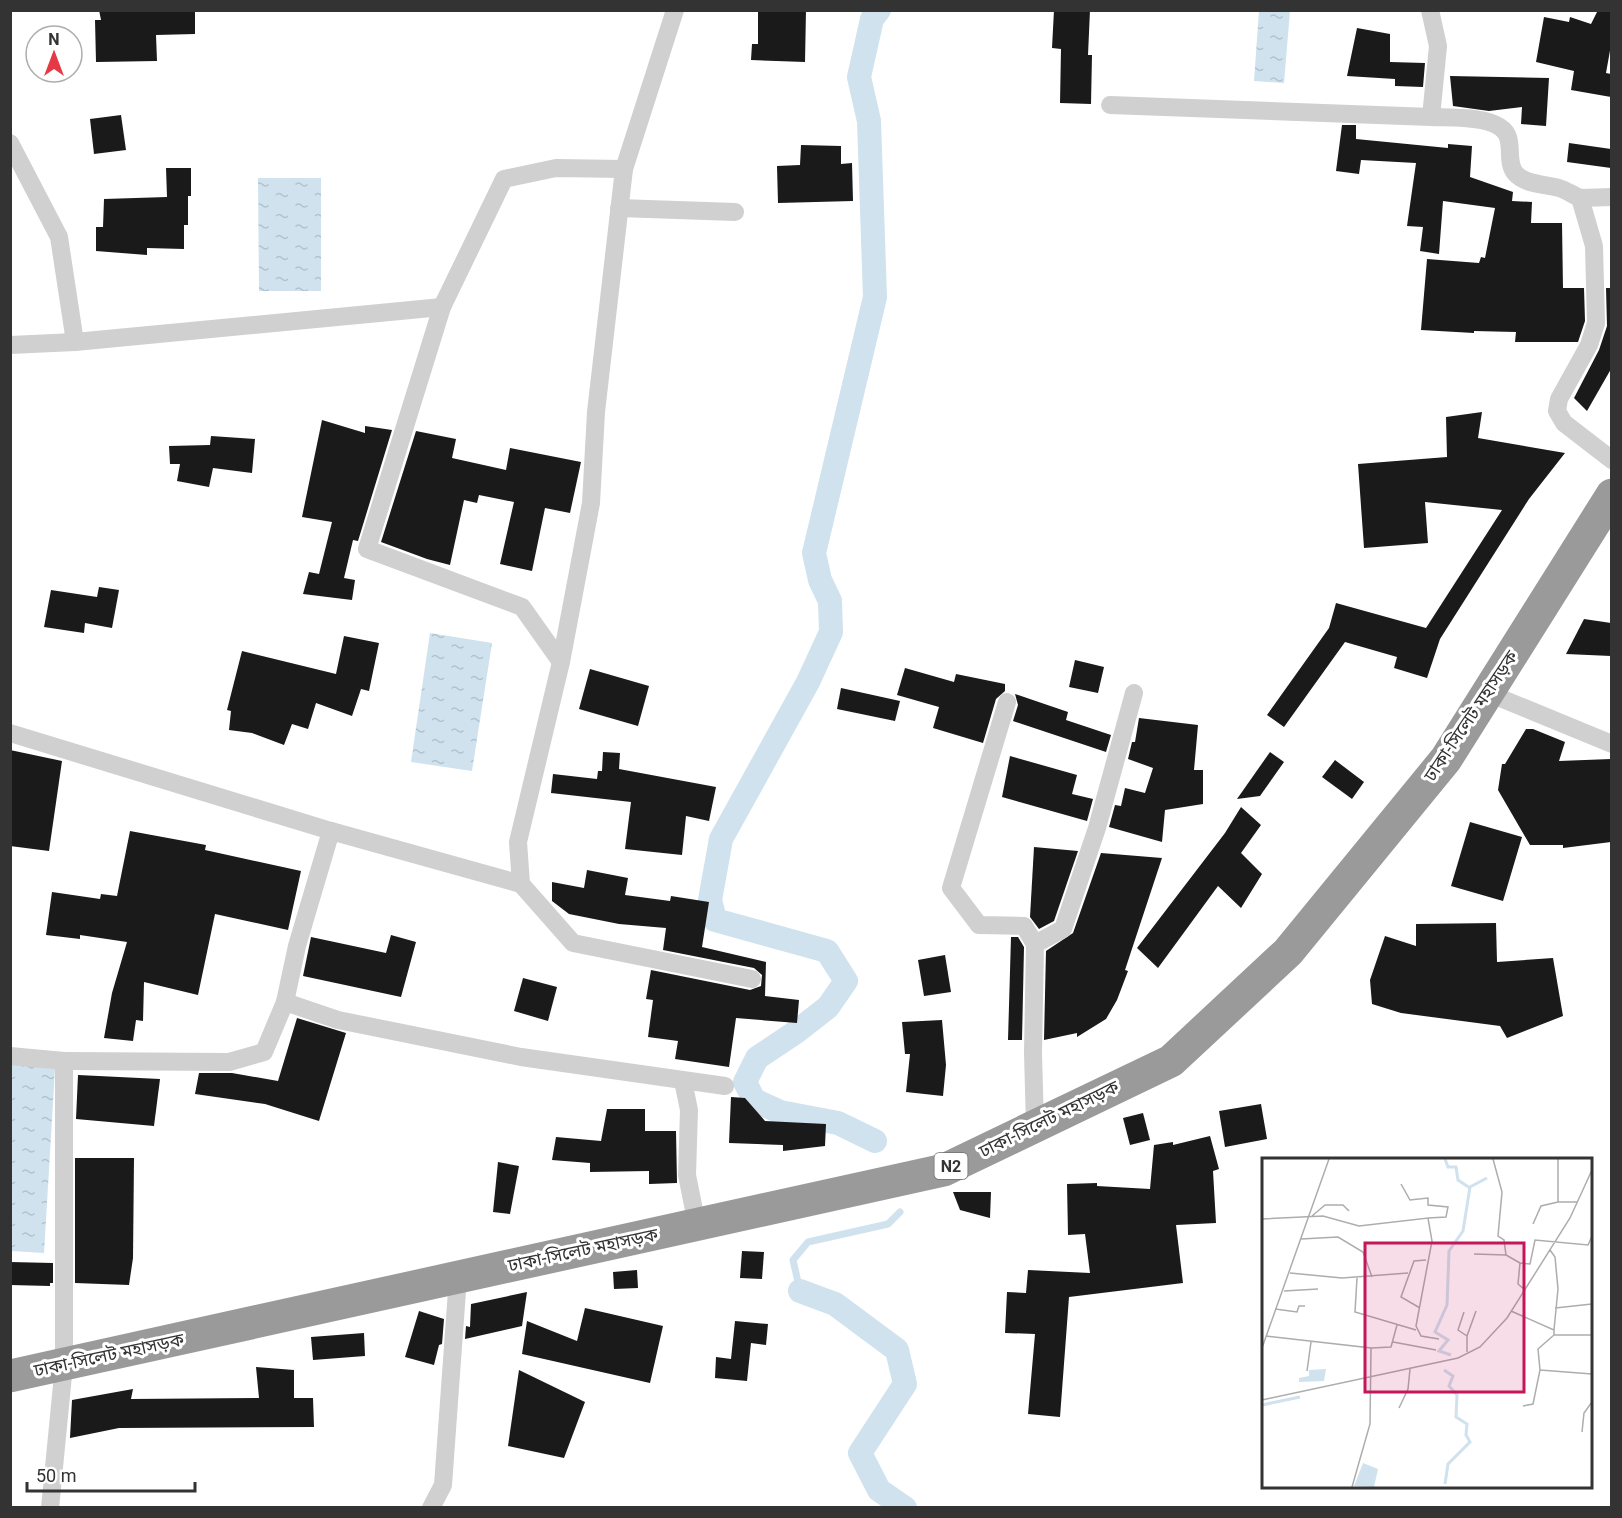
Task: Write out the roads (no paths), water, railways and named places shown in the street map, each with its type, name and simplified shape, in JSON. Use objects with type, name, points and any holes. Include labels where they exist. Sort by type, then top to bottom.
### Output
[{"type":"highway","name":"ঢাকা-সিলেট মহাসড়ক","points":[[10,1376],[944,1170],[1171,1061],[1288,952],[1446,759],[1611,495]]},
{"type":"street","points":[[521,884],[518,842],[561,662],[591,502],[596,412],[624,169],[675,10]]},
{"type":"street","points":[[1430,10],[1438,46],[1431,117]]},
{"type":"street","points":[[1110,105],[1483,120],[1500,125],[1509,138],[1511,165],[1516,175],[1561,189],[1580,198],[1611,196]]},
{"type":"street","points":[[10,143],[59,237],[75,342]]},
{"type":"street","points":[[561,662],[522,607],[367,549],[442,307],[504,179],[556,168],[624,169]]},
{"type":"street","points":[[1580,198],[1594,246],[1596,322],[1589,345],[1559,399],[1557,411],[1564,423],[1611,460]]},
{"type":"street","points":[[619,208],[735,212]]},
{"type":"street","points":[[10,345],[75,342],[442,307]]},
{"type":"street","points":[[1035,944],[1063,929],[1097,828],[1134,693]]},
{"type":"street","points":[[1488,693],[1611,744]]},
{"type":"street","points":[[1006,702],[951,888],[979,925],[1023,926],[1035,944],[1033,1053],[1035,1126]]},
{"type":"street","points":[[10,733],[332,831],[521,884],[573,943],[752,979]]},
{"type":"street","points":[[10,1056],[64,1061],[229,1062],[264,1052],[285,1002],[297,946],[332,831]]},
{"type":"street","points":[[285,1002],[338,1020],[521,1057],[725,1086]]},
{"type":"street","points":[[50,1508],[64,1365],[64,1061]]},
{"type":"street","points":[[682,1081],[689,1110],[687,1175],[698,1225]]},
{"type":"street","points":[[431,1508],[443,1485],[458,1277]]},
{"type":"water","points":[[1259,11],[1290,11],[1284,83],[1254,81]]},
{"type":"water","points":[[258,178],[321,178],[321,291],[259,291]]},
{"type":"water","points":[[430,633],[492,643],[472,771],[411,762]]},
{"type":"water","points":[[11,1064],[55,1069],[44,1253],[11,1251]]},
{"type":"waterway","points":[[875,1141],[838,1123],[780,1112],[754,1100],[745,1082],[757,1058],[828,1007],[846,981],[827,951],[715,920],[710,900],[721,839],[808,682],[831,632],[830,601],[820,580],[814,553],[875,297],[869,121],[859,77],[872,19],[879,10]]},
{"type":"waterway","points":[[800,1291],[793,1260],[808,1242],[888,1224],[900,1212]]},
{"type":"waterway","points":[[800,1291],[835,1304],[897,1350],[905,1384],[860,1453],[879,1490],[905,1508]]}]
